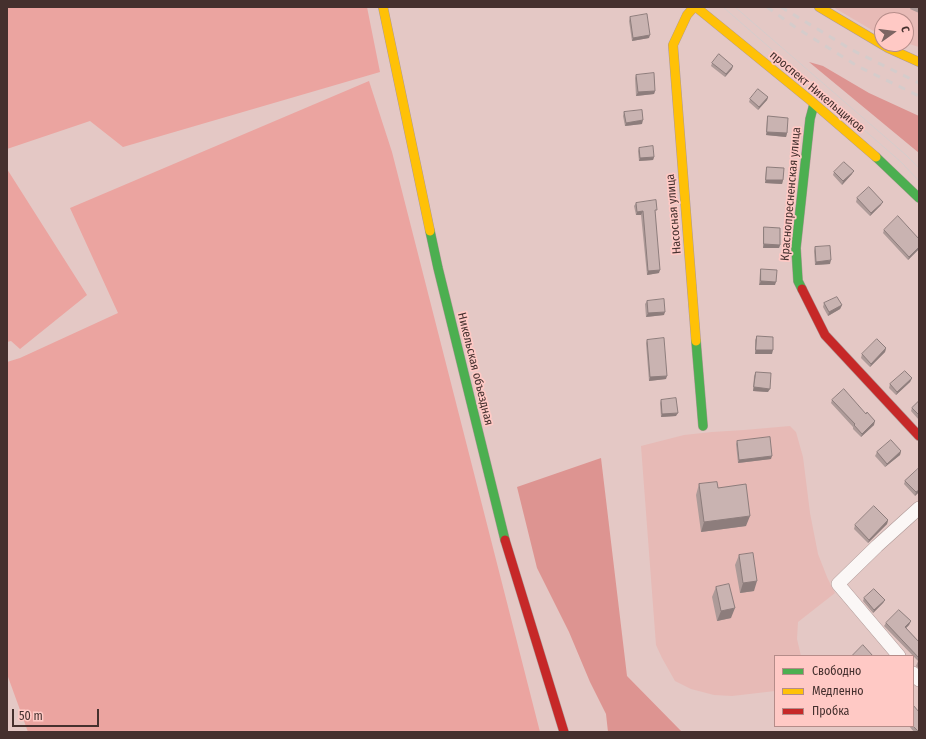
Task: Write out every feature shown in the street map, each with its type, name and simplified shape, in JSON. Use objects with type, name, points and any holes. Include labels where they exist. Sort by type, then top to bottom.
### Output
[{"type":"main road","name":"Никельская объездная","points":[[383,7],[438,268],[507,548],[564,732]]},
{"type":"main road","name":"проспект Никельщиков","points":[[695,7],[814,104],[892,171],[919,198]]},
{"type":"main road","name":"Насосная улица","points":[[695,7],[687,15],[673,45],[703,426]]},
{"type":"main road","points":[[819,7],[888,48],[919,62]]},
{"type":"main road","name":"Краснопресненская улица","points":[[814,104],[810,119],[796,248],[798,281],[825,335],[919,436]]},
{"type":"street","points":[[897,655],[838,584],[876,546],[919,508]]},
{"type":"shaded area","points":[[7,7],[367,7],[380,72],[123,147],[90,121],[7,149]]},
{"type":"shaded area","points":[[833,7],[919,7],[919,47],[914,45],[914,12],[874,12],[874,31]]},
{"type":"shaded area","points":[[809,62],[823,66],[869,93],[919,116],[919,153]]},
{"type":"shaded area","points":[[369,81],[392,152],[540,732],[28,732],[7,674],[7,362],[20,358],[118,313],[70,208]]},
{"type":"shaded area","points":[[7,169],[87,295],[20,349],[11,341],[7,342]]},
{"type":"shaded area","points":[[790,426],[796,432],[803,457],[810,513],[818,554],[835,593],[798,622],[797,639],[801,655],[774,655],[774,691],[732,696],[714,695],[691,689],[675,681],[656,645],[641,446],[684,435]]},
{"type":"shaded area","points":[[601,458],[627,676],[682,732],[608,732],[606,714],[590,682],[569,632],[537,568],[517,487]]},
{"type":"building","points":[[647,14],[650,35],[633,38],[630,17]]},
{"type":"building","points":[[719,54],[733,66],[726,74],[712,63]]},
{"type":"building","points":[[654,73],[655,91],[638,92],[636,75]]},
{"type":"building","points":[[758,89],[768,97],[759,107],[750,99]]},
{"type":"building","points":[[642,110],[643,120],[626,123],[624,112]]},
{"type":"building","points":[[768,116],[788,118],[787,133],[767,132]]},
{"type":"building","points":[[653,146],[654,157],[640,158],[639,148]]},
{"type":"building","points":[[844,162],[854,171],[843,181],[834,172]]},
{"type":"building","points":[[767,167],[784,168],[783,180],[766,180]]},
{"type":"building","points":[[869,187],[883,202],[871,213],[857,198]]},
{"type":"building","points":[[656,200],[657,210],[655,210],[660,270],[648,271],[643,211],[637,212],[636,203]]},
{"type":"building","points":[[898,216],[919,239],[919,247],[909,257],[884,230]]},
{"type":"building","points":[[764,227],[780,228],[780,245],[764,244]]},
{"type":"building","points":[[830,246],[831,260],[816,262],[815,247]]},
{"type":"building","points":[[761,269],[777,270],[776,282],[761,281]]},
{"type":"building","points":[[837,297],[842,305],[829,312],[824,303]]},
{"type":"building","points":[[664,299],[665,312],[648,313],[647,301]]},
{"type":"building","points":[[757,336],[773,337],[773,350],[756,350]]},
{"type":"building","points":[[664,338],[667,376],[650,377],[647,340]]},
{"type":"building","points":[[877,339],[886,348],[871,364],[862,354]]},
{"type":"building","points":[[905,371],[912,378],[897,392],[890,384]]},
{"type":"building","points":[[756,372],[771,373],[770,389],[754,387]]},
{"type":"building","points":[[844,389],[866,414],[867,412],[875,421],[862,434],[854,425],[855,424],[832,400]]},
{"type":"building","points":[[676,398],[678,413],[662,414],[661,400]]},
{"type":"building","points":[[919,401],[919,415],[912,408]]},
{"type":"building","points":[[770,437],[772,456],[739,460],[737,441]]},
{"type":"building","points":[[891,440],[901,451],[887,464],[877,452]]},
{"type":"building","points":[[918,469],[919,490],[916,492],[905,481]]},
{"type":"building","points":[[717,482],[718,488],[746,484],[750,516],[704,522],[699,484]]},
{"type":"building","points":[[874,506],[888,520],[869,540],[855,525]]},
{"type":"building","points":[[753,553],[757,581],[743,583],[739,555]]},
{"type":"building","points":[[729,584],[735,608],[721,611],[716,587]]},
{"type":"building","points":[[874,589],[885,600],[874,610],[864,598]]},
{"type":"building","points":[[899,610],[911,621],[905,627],[919,642],[919,658],[886,623]]},
{"type":"building","points":[[863,645],[872,655],[853,655]]},
{"type":"building","points":[[914,706],[919,712],[919,732],[914,727]]},
{"type":"tram line","points":[[723,7],[901,162],[919,181]]},
{"type":"tram line","points":[[735,7],[906,155],[919,168]]},
{"type":"railway","points":[[767,7],[795,27],[859,67],[919,96]]},
{"type":"railway","points":[[781,7],[852,50],[919,83]]},
{"type":"traffic: fast","points":[[802,289],[798,281],[796,248],[810,119],[814,104]]},
{"type":"traffic: fast","points":[[876,157],[919,198]]},
{"type":"traffic: fast","points":[[430,231],[505,540]]},
{"type":"traffic: fast","points":[[696,341],[703,426]]},
{"type":"traffic: slow","points":[[383,7],[430,231]]},
{"type":"traffic: slow","points":[[694,7],[687,15],[673,45],[696,341]]},
{"type":"traffic: slow","points":[[696,7],[810,100],[876,157]]},
{"type":"traffic: slow","points":[[819,7],[888,48],[919,62]]},
{"type":"traffic: jam","points":[[802,289],[825,335],[919,436]]},
{"type":"traffic: jam","points":[[505,540],[564,732]]}]
